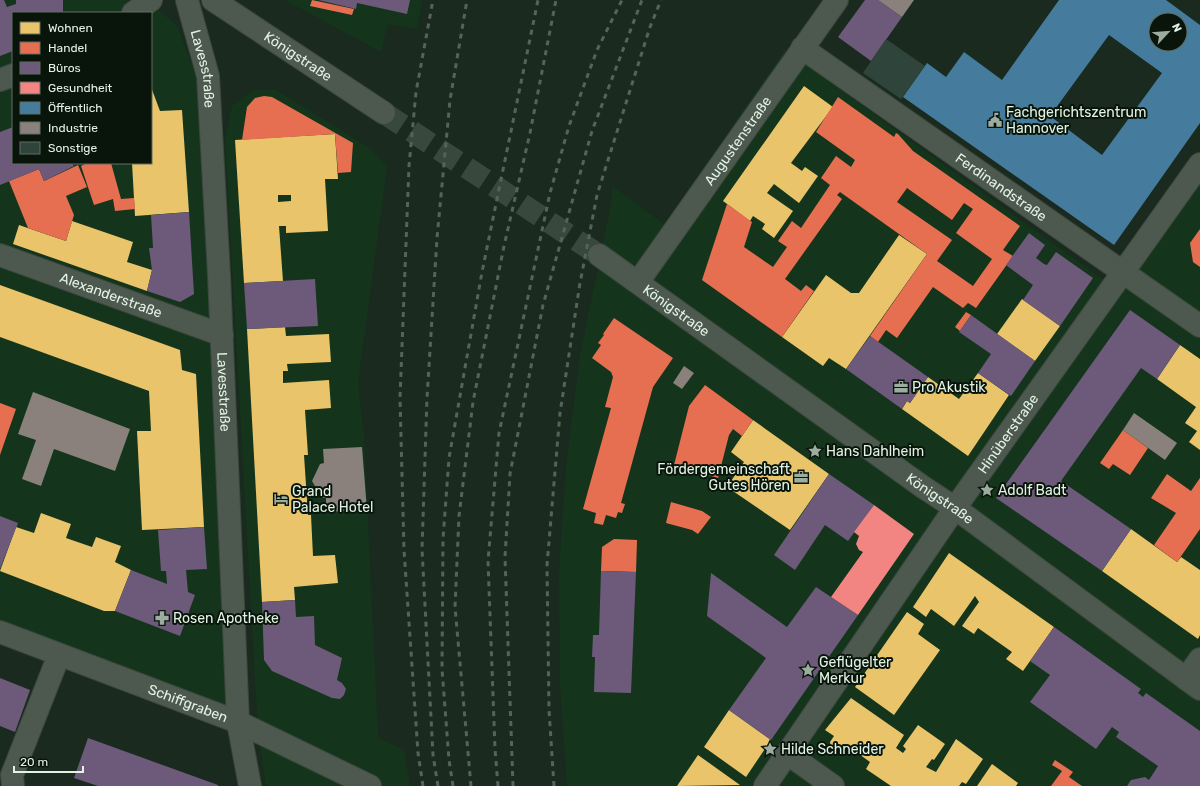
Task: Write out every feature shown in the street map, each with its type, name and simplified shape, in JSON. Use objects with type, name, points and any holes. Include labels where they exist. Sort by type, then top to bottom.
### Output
[{"type":"street","points":[[134,12],[151,0]]},
{"type":"street","name":"Lavesstraße","points":[[187,0],[208,76],[222,335],[238,722],[250,786]]},
{"type":"street","name":"Königstraße","points":[[213,0],[384,113]]},
{"type":"street","name":"Augustenstraße","points":[[638,282],[837,0]]},
{"type":"street","name":"Ferdinandstraße","points":[[802,48],[1200,326]]},
{"type":"street","points":[[0,80],[12,75]]},
{"type":"street","name":"Hinüberstraße","points":[[765,786],[956,508],[1200,164]]},
{"type":"street","name":"Alexanderstraße","points":[[0,255],[222,335]]},
{"type":"street","name":"Königstraße","points":[[599,255],[923,487],[956,508],[1193,684]]},
{"type":"street","name":"Schiffgraben","points":[[0,632],[238,722],[370,786]]},
{"type":"street","points":[[13,786],[12,775],[59,655]]},
{"type":"street","points":[[1193,684],[1200,659]]},
{"type":"street","points":[[788,754],[833,786]]},
{"type":"shaded area","points":[[0,0],[147,0],[177,26],[205,100],[238,722],[0,632]]},
{"type":"shaded area","points":[[285,0],[422,0],[417,29],[388,24],[381,52]]},
{"type":"shaded area","points":[[785,50],[1119,291],[1200,178],[1200,786],[567,786],[560,686],[559,572],[566,468],[580,356],[611,204],[612,186],[664,224]]},
{"type":"shaded area","points":[[254,90],[276,90],[371,149],[387,167],[358,383],[364,437],[378,738],[404,750],[410,786],[266,786],[258,731],[225,141],[232,106]]},
{"type":"building: Wohnen","points":[[804,86],[833,107],[791,163],[802,171],[805,167],[818,176],[799,203],[774,184],[767,193],[793,211],[774,238],[762,229],[765,224],[753,216],[750,221],[723,201]]},
{"type":"building: Wohnen","points":[[152,90],[160,111],[182,110],[189,212],[135,216],[132,164],[152,164]]},
{"type":"building: Wohnen","points":[[335,134],[338,179],[325,179],[328,231],[286,233],[286,226],[279,226],[283,281],[244,283],[235,140]],"holes":[[[278,195],[291,195],[291,201],[278,202]]]},
{"type":"building: Wohnen","points":[[72,221],[133,242],[127,262],[152,270],[147,291],[13,244],[19,225],[66,241]]},
{"type":"building: Wohnen","points":[[899,235],[927,254],[846,369],[829,358],[823,366],[782,337],[826,275],[851,293],[859,293]]},
{"type":"building: Wohnen","points":[[0,285],[180,350],[182,370],[196,374],[204,527],[142,530],[137,431],[151,431],[149,391],[0,337]]},
{"type":"building: Wohnen","points":[[1022,299],[1060,326],[1035,361],[997,334]]},
{"type":"building: Wohnen","name":"Grand Palace Hotel","points":[[285,327],[286,336],[329,334],[331,362],[287,364],[288,371],[283,371],[283,383],[329,380],[331,408],[305,410],[308,455],[304,455],[308,515],[311,515],[313,556],[335,555],[338,583],[294,587],[295,600],[262,602],[247,329]]},
{"type":"building: Wohnen","points":[[1180,345],[1200,359],[1200,450],[1189,442],[1197,431],[1185,423],[1196,407],[1157,379]]},
{"type":"building: Wohnen","points":[[978,373],[1009,395],[968,456],[902,409],[907,401],[910,403],[928,377],[959,399]]},
{"type":"building: Wohnen","points":[[753,420],[829,474],[790,530],[727,487],[744,462],[731,452]]},
{"type":"building: Wohnen","points":[[41,513],[71,524],[66,538],[92,547],[96,537],[121,546],[115,562],[131,570],[115,611],[104,611],[0,571],[16,527],[34,533]]},
{"type":"building: Wohnen","points":[[1131,529],[1177,562],[1181,557],[1200,570],[1200,635],[1198,639],[1102,571]]},
{"type":"building: Wohnen","points":[[949,553],[1054,627],[1023,671],[1006,659],[1012,652],[978,628],[974,634],[962,626],[979,602],[975,596],[954,626],[931,609],[926,617],[913,607]]},
{"type":"building: Wohnen","points":[[907,612],[924,624],[918,634],[940,650],[894,715],[855,687]]},
{"type":"building: Wohnen","points":[[851,698],[904,735],[896,748],[903,753],[906,749],[903,746],[918,725],[945,744],[934,760],[932,759],[926,767],[936,772],[956,739],[983,759],[966,784],[962,782],[959,786],[891,786],[866,769],[870,762],[845,744],[841,749],[836,750],[831,747],[830,742],[834,736],[825,730]]},
{"type":"building: Wohnen","points":[[729,710],[771,740],[746,777],[704,747]]},
{"type":"building: Wohnen","points":[[698,755],[740,785],[677,786]]},
{"type":"building: Wohnen","points":[[992,764],[1018,783],[1016,786],[977,786]]},
{"type":"building: Handel","points":[[312,0],[354,9],[352,15],[310,6]]},
{"type":"building: Handel","points":[[264,96],[272,97],[353,143],[351,172],[338,173],[335,134],[242,140],[247,107],[255,98]]},
{"type":"building: Handel","points":[[838,97],[894,137],[896,133],[898,134],[913,151],[1020,226],[1003,250],[1013,256],[976,308],[968,303],[963,308],[933,287],[897,338],[886,330],[878,342],[870,336],[927,254],[840,192],[837,195],[842,199],[785,279],[801,291],[806,285],[814,291],[782,337],[702,280],[727,204],[752,222],[744,247],[773,267],[787,247],[778,241],[792,221],[801,228],[830,185],[821,178],[836,156],[851,167],[855,160],[816,132]],"holes":[[[907,188],[952,220],[964,203],[973,209],[956,233],[992,259],[973,286],[937,261],[952,240],[897,202]]]},
{"type":"building: Handel","points":[[85,164],[111,164],[121,199],[134,198],[135,209],[115,211],[113,199],[94,205],[81,166]]},
{"type":"building: Handel","points":[[78,165],[87,187],[66,196],[74,215],[66,241],[28,228],[9,181],[39,169],[44,181]]},
{"type":"building: Handel","points":[[1200,229],[1200,267],[1193,262],[1190,243]]},
{"type":"building: Handel","points":[[966,312],[971,315],[960,331],[955,327]]},
{"type":"building: Handel","points":[[614,318],[673,358],[653,387],[621,503],[625,504],[622,513],[618,512],[616,518],[606,515],[603,525],[594,523],[596,513],[583,509],[611,408],[605,407],[613,377],[611,372],[592,358],[601,345],[598,343]]},
{"type":"building: Handel","points":[[705,385],[753,420],[742,436],[733,429],[729,435],[718,478],[674,465],[689,406]]},
{"type":"building: Handel","points":[[0,403],[16,409],[0,455]]},
{"type":"building: Handel","points":[[1123,430],[1148,448],[1130,475],[1113,464],[1109,469],[1100,463]]},
{"type":"building: Handel","points":[[1167,474],[1191,491],[1200,478],[1200,529],[1177,562],[1154,545],[1176,513],[1151,498]]},
{"type":"building: Handel","points":[[671,502],[702,511],[711,517],[698,534],[692,530],[666,523]]},
{"type":"building: Handel","points":[[614,539],[637,540],[636,572],[601,571],[602,547]]},
{"type":"building: Handel","points":[[1055,760],[1073,772],[1069,777],[1082,786],[1051,786],[1062,771],[1052,765]]},
{"type":"building: Büros","points":[[0,0],[4,0],[7,7],[16,4],[16,0],[63,0],[63,12],[12,12],[12,51],[0,56]]},
{"type":"building: Büros","points":[[318,0],[410,0],[407,14],[357,3],[356,9]]},
{"type":"building: Büros","points":[[865,0],[878,0],[902,17],[871,61],[838,37]]},
{"type":"building: Büros","points":[[12,127],[12,164],[73,164],[74,166],[44,181],[39,169],[0,185],[0,132]]},
{"type":"building: Büros","points":[[189,212],[194,294],[180,302],[147,291],[152,270],[149,248],[153,248],[151,215]]},
{"type":"building: Büros","points":[[1029,233],[1045,245],[1036,258],[1044,264],[1047,265],[1056,252],[1093,278],[1060,326],[1023,300],[1033,285],[1006,265]]},
{"type":"building: Büros","points":[[315,279],[318,326],[247,329],[244,283]]},
{"type":"building: Büros","points":[[1130,310],[1180,345],[1157,379],[1141,368],[1061,481],[1131,529],[1102,571],[996,498]]},
{"type":"building: Büros","points":[[971,315],[1035,361],[1011,396],[978,373],[991,354],[959,332]]},
{"type":"building: Büros","points":[[870,336],[928,377],[910,403],[907,401],[902,409],[846,369]]},
{"type":"building: Büros","points":[[829,474],[874,505],[848,541],[825,525],[795,570],[774,555]]},
{"type":"building: Büros","points":[[0,516],[18,523],[0,569]]},
{"type":"building: Büros","points":[[204,527],[207,569],[186,570],[188,592],[195,595],[180,636],[115,611],[131,570],[167,584],[166,571],[161,571],[158,530]]},
{"type":"building: Büros","points":[[601,571],[636,572],[631,693],[594,692],[595,657],[592,657],[593,635],[599,635]]},
{"type":"building: Büros","points":[[711,573],[787,627],[816,587],[858,615],[771,740],[729,710],[766,658],[707,616]]},
{"type":"building: Büros","points":[[295,600],[296,617],[314,616],[315,645],[342,658],[337,680],[342,683],[346,689],[344,695],[340,699],[332,698],[272,671],[264,660],[262,602]]},
{"type":"building: Büros","points":[[1054,627],[1141,689],[1138,693],[1143,697],[1146,693],[1200,731],[1200,786],[1127,786],[1131,780],[1145,777],[1149,780],[1158,766],[1116,737],[1119,732],[1112,727],[1096,749],[1030,702],[1050,675],[1030,661]]},
{"type":"building: Büros","points":[[0,678],[30,690],[15,732],[0,726]]},
{"type":"building: Büros","points":[[88,738],[218,786],[98,786],[74,778]]},
{"type":"building: Gesundheit","points":[[874,505],[914,534],[858,615],[831,597],[863,552],[859,550],[856,544],[859,536],[854,532]]},
{"type":"building: Öffentlich","name":"Fachgerichtszentrum Hannover","points":[[1059,0],[1166,0],[1182,12],[1148,12],[1148,52],[1188,52],[1188,16],[1200,25],[1200,123],[1114,245],[903,97],[927,63],[946,77],[964,52],[1002,80]],"holes":[[[1109,35],[1162,73],[1102,155],[1050,116]]]},
{"type":"building: Industrie","points":[[878,0],[914,0],[902,17]]},
{"type":"building: Industrie","points":[[684,366],[694,373],[682,389],[673,383]]},
{"type":"building: Industrie","points":[[33,392],[130,429],[115,471],[54,449],[41,486],[22,479],[36,440],[18,434]]},
{"type":"building: Industrie","points":[[1134,413],[1177,443],[1165,460],[1123,430]]},
{"type":"building: Industrie","points":[[362,447],[367,510],[326,512],[326,498],[322,498],[312,481],[320,464],[324,463],[323,449]]},
{"type":"building: Sonstige","points":[[886,39],[925,66],[901,99],[863,73]]},
{"type":"tunnel","points":[[384,113],[599,255]]},
{"type":"railway","points":[[423,786],[418,753],[404,550],[400,398],[409,166],[416,92],[433,0]]},
{"type":"railway","points":[[438,786],[433,755],[422,549],[427,398],[437,238],[450,100],[467,0]]},
{"type":"railway","points":[[453,786],[449,760],[442,669],[443,539],[449,458],[482,272],[538,0]]},
{"type":"railway","points":[[471,786],[455,607],[459,516],[473,402],[504,246],[530,133],[556,0]]},
{"type":"railway","points":[[498,786],[495,749],[488,561],[499,433],[550,193],[569,126],[597,50],[622,0]]},
{"type":"railway","points":[[513,786],[505,557],[510,474],[543,305],[592,131],[642,0]]},
{"type":"railway","points":[[554,786],[549,710],[547,565],[560,413],[580,283],[597,195],[650,27],[661,0]]},
{"type":"place","name":"Fachgerichtszentrum Hannover","points":[[995,120]]},
{"type":"place","name":"Pro Akustik","points":[[901,387]]},
{"type":"place","name":"Hans Dahlheim","points":[[815,451]]},
{"type":"place","name":"Fördergemeinschaft Gutes Hören","points":[[801,477]]},
{"type":"place","name":"Adolf Badt","points":[[987,490]]},
{"type":"place","name":"Grand Palace Hotel","points":[[281,499]]},
{"type":"place","name":"Rosen Apotheke","points":[[162,618]]},
{"type":"place","name":"Geflügelter Merkur","points":[[808,670]]},
{"type":"place","name":"Hilde Schneider","points":[[770,749]]}]
